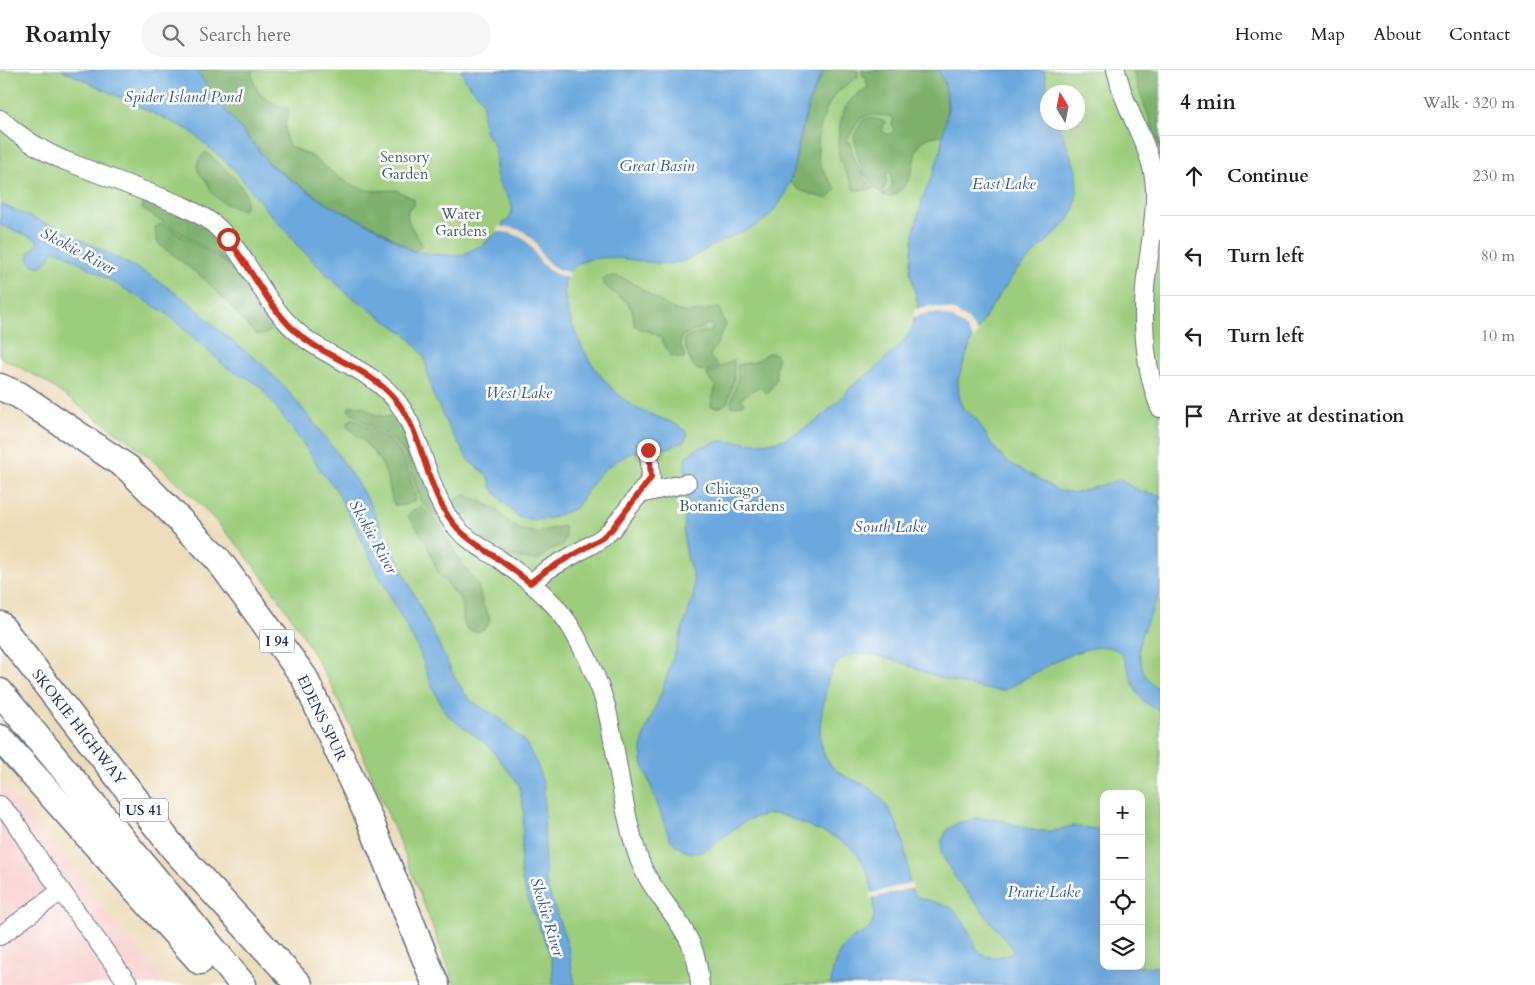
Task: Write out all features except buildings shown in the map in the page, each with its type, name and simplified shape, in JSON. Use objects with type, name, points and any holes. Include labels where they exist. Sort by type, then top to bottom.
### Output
[{"type":"highway","name":"EDENS SPUR","points":[[0,387],[19,395],[128,468],[217,558],[304,677],[369,818],[436,985]]},
{"type":"highway","name":"SKOKIE HIGHWAY","points":[[0,624],[175,850],[299,985]]},
{"type":"highway","name":"US 41","points":[[0,692],[243,985]]},
{"type":"highway","points":[[0,738],[222,985]]},
{"type":"street","points":[[1116,70],[1125,100],[1141,134],[1153,172],[1155,188],[1154,221],[1146,287],[1144,343],[1160,408]]},
{"type":"street","points":[[0,119],[19,135],[47,153],[182,205],[214,224],[240,255],[282,318],[296,332],[312,344],[358,369],[388,391],[397,402],[412,426],[435,492],[447,515],[468,539],[530,583],[545,596],[567,621],[587,657],[609,719],[629,820],[640,860],[647,877],[692,945],[698,966],[700,985]]},
{"type":"street","points":[[530,583],[547,570],[602,538],[612,529],[651,478],[648,450]]},
{"type":"street","points":[[640,494],[686,483]]},
{"type":"street","points":[[0,805],[13,819],[42,864],[129,985]]},
{"type":"street","points":[[0,936],[61,891]]},
{"type":"shaded area","points":[[0,782],[2,783],[168,985],[0,985]]},
{"type":"green space","name":"Chicago Botanic Gardens","points":[[0,70],[1160,70],[1160,985],[455,985],[403,850],[352,729],[330,683],[302,634],[275,593],[241,549],[202,506],[163,469],[133,444],[43,380],[0,357]]},
{"type":"green space","points":[[201,70],[252,70],[255,86],[262,96],[289,109],[285,132],[287,142],[291,147],[313,157],[350,184],[366,190],[396,190],[414,199],[414,206],[408,209],[407,214],[412,228],[422,244],[420,248],[413,251],[374,226],[327,204],[268,163],[211,93],[199,74]]},
{"type":"green space","points":[[824,70],[857,70],[858,77],[842,88],[830,101],[820,130],[818,156],[826,176],[836,189],[828,199],[802,191],[790,182],[809,102]]},
{"type":"green space","points":[[862,70],[938,70],[945,85],[947,102],[944,135],[931,137],[923,141],[915,154],[909,180],[902,189],[890,197],[882,195],[892,186],[891,172],[887,172],[886,184],[880,193],[863,172],[854,136],[863,120],[869,118],[885,121],[882,125],[882,130],[886,134],[891,134],[894,130],[892,123],[894,120],[891,116],[869,115],[861,118],[847,140],[865,179],[874,189],[854,190],[839,156],[839,133],[844,110],[854,97],[868,88],[866,76],[863,76]]},
{"type":"green space","points":[[1133,70],[1160,70],[1160,150],[1139,90]]},
{"type":"green space","points":[[206,152],[244,190],[246,205],[243,210],[226,204],[212,193],[208,183],[197,168],[201,157]]},
{"type":"green space","points":[[148,198],[197,219],[236,258],[228,262],[142,209],[143,203]]},
{"type":"green space","points":[[162,224],[236,269],[270,332],[262,335],[255,334],[203,278],[160,245],[156,239],[155,227]]},
{"type":"green space","points":[[612,276],[628,280],[662,303],[678,311],[693,312],[720,308],[726,325],[710,354],[710,357],[719,366],[707,371],[697,370],[690,360],[684,339],[705,331],[707,333],[711,331],[711,325],[707,324],[682,336],[681,343],[685,357],[683,359],[670,355],[664,343],[657,335],[634,325],[631,308],[622,298],[605,285],[601,279]]},
{"type":"green space","points":[[768,353],[773,353],[777,356],[777,360],[776,380],[767,394],[760,386],[741,398],[744,404],[732,407],[731,402],[738,378],[737,365],[754,362]]},
{"type":"green space","points":[[734,360],[734,379],[728,401],[720,407],[711,406],[715,386],[707,374]]},
{"type":"green space","points":[[350,406],[363,407],[380,416],[402,418],[438,516],[434,516],[420,500],[411,469],[404,453],[397,444],[348,410]]},
{"type":"green space","points":[[353,418],[384,437],[398,449],[409,473],[416,499],[414,501],[409,504],[394,505],[386,474],[379,460],[364,442],[347,427],[347,424]]},
{"type":"green space","points":[[466,495],[495,508],[510,523],[521,530],[536,532],[564,526],[566,536],[562,545],[550,550],[539,560],[512,556],[495,550],[480,542],[470,533],[450,508],[456,499]]},
{"type":"green space","points":[[422,507],[441,526],[457,557],[478,585],[490,622],[478,632],[471,631],[465,627],[459,597],[439,575],[425,540],[408,516],[413,510]]},
{"type":"water","points":[[62,70],[197,70],[211,93],[268,164],[327,204],[374,227],[412,251],[460,256],[482,245],[495,235],[505,221],[507,222],[512,210],[510,200],[500,187],[497,177],[495,150],[493,143],[486,133],[481,99],[466,81],[461,70],[824,70],[814,89],[807,110],[787,189],[780,202],[767,218],[753,227],[680,262],[662,263],[621,258],[594,258],[582,262],[568,272],[564,286],[568,312],[573,328],[596,370],[630,404],[644,412],[679,426],[688,435],[684,441],[672,447],[629,454],[618,460],[594,480],[577,507],[551,518],[539,520],[524,519],[516,516],[492,489],[486,474],[470,462],[450,430],[432,393],[424,356],[408,336],[346,293],[295,243],[235,170],[189,130]]},
{"type":"water","name":"South Lake","points":[[938,70],[1044,70],[1047,85],[1040,85],[1040,130],[1061,130],[1076,170],[1077,193],[1074,211],[1067,222],[1016,271],[992,306],[972,339],[958,379],[959,395],[963,409],[976,418],[992,445],[1006,461],[1056,490],[1075,493],[1122,479],[1130,486],[1139,490],[1160,495],[1160,593],[1141,635],[1139,649],[1145,675],[1153,685],[1160,689],[1160,711],[1144,701],[1139,695],[1124,659],[1116,650],[1103,647],[1088,649],[1071,655],[1004,690],[957,683],[889,659],[859,654],[847,656],[837,663],[831,672],[821,716],[821,746],[829,762],[836,770],[875,792],[893,816],[903,841],[909,884],[913,893],[955,911],[982,955],[995,957],[1012,953],[1013,949],[956,879],[941,853],[942,840],[948,829],[958,823],[976,818],[999,820],[1038,831],[1054,831],[1072,826],[1100,830],[1100,970],[1145,970],[1145,967],[1160,967],[1160,985],[831,985],[833,971],[840,951],[849,941],[871,926],[873,918],[874,899],[872,888],[866,869],[857,854],[843,842],[832,836],[776,814],[757,817],[743,823],[704,851],[688,852],[679,848],[670,839],[642,762],[642,745],[645,732],[661,694],[693,597],[694,582],[684,538],[687,487],[686,456],[698,448],[720,441],[758,443],[774,442],[787,438],[820,418],[852,386],[875,369],[904,341],[912,329],[918,305],[910,271],[914,232],[922,200],[940,152],[948,108],[945,84]]},
{"type":"water","name":"Skokie River","points":[[0,204],[64,231],[150,275],[191,304],[221,332],[263,365],[288,391],[340,457],[368,500],[456,680],[470,700],[504,721],[525,742],[537,764],[544,787],[545,880],[568,946],[575,985],[553,985],[552,964],[548,948],[522,881],[520,866],[524,812],[519,785],[492,750],[448,716],[442,707],[429,679],[419,650],[377,572],[349,514],[335,488],[320,470],[310,453],[261,387],[226,367],[166,313],[57,251],[53,251],[47,262],[40,267],[32,263],[28,259],[29,254],[37,243],[36,239],[0,225]]},
{"type":"pier","points":[[499,226],[523,231],[536,243],[542,256],[551,265],[556,269],[571,273],[568,278],[548,270],[524,239],[511,233],[496,231]]},
{"type":"pier","points":[[931,306],[953,310],[967,319],[978,333],[974,340],[966,328],[953,318],[938,313],[913,317],[915,309]]},
{"type":"pier","points":[[912,883],[913,888],[870,898],[870,894]]},
{"type":"route","points":[[228,239],[272,305],[296,332],[312,344],[358,369],[388,391],[412,426],[435,492],[447,515],[468,539],[530,583],[547,570],[602,538],[612,529],[651,478],[648,450]]},
{"type":"water label","name":"Spider Island Pond","points":[[183,97]]},
{"type":"water label","name":"Great Basin","points":[[657,166]]},
{"type":"water label","name":"East Lake","points":[[1004,184]]},
{"type":"water label","name":"West Lake","points":[[519,393]]},
{"type":"water label","name":"Prarie Lake","points":[[1044,892]]},
{"type":"park label","name":"Sensory Garden","points":[[405,166]]},
{"type":"park label","name":"Water Gardens","points":[[461,222]]}]
